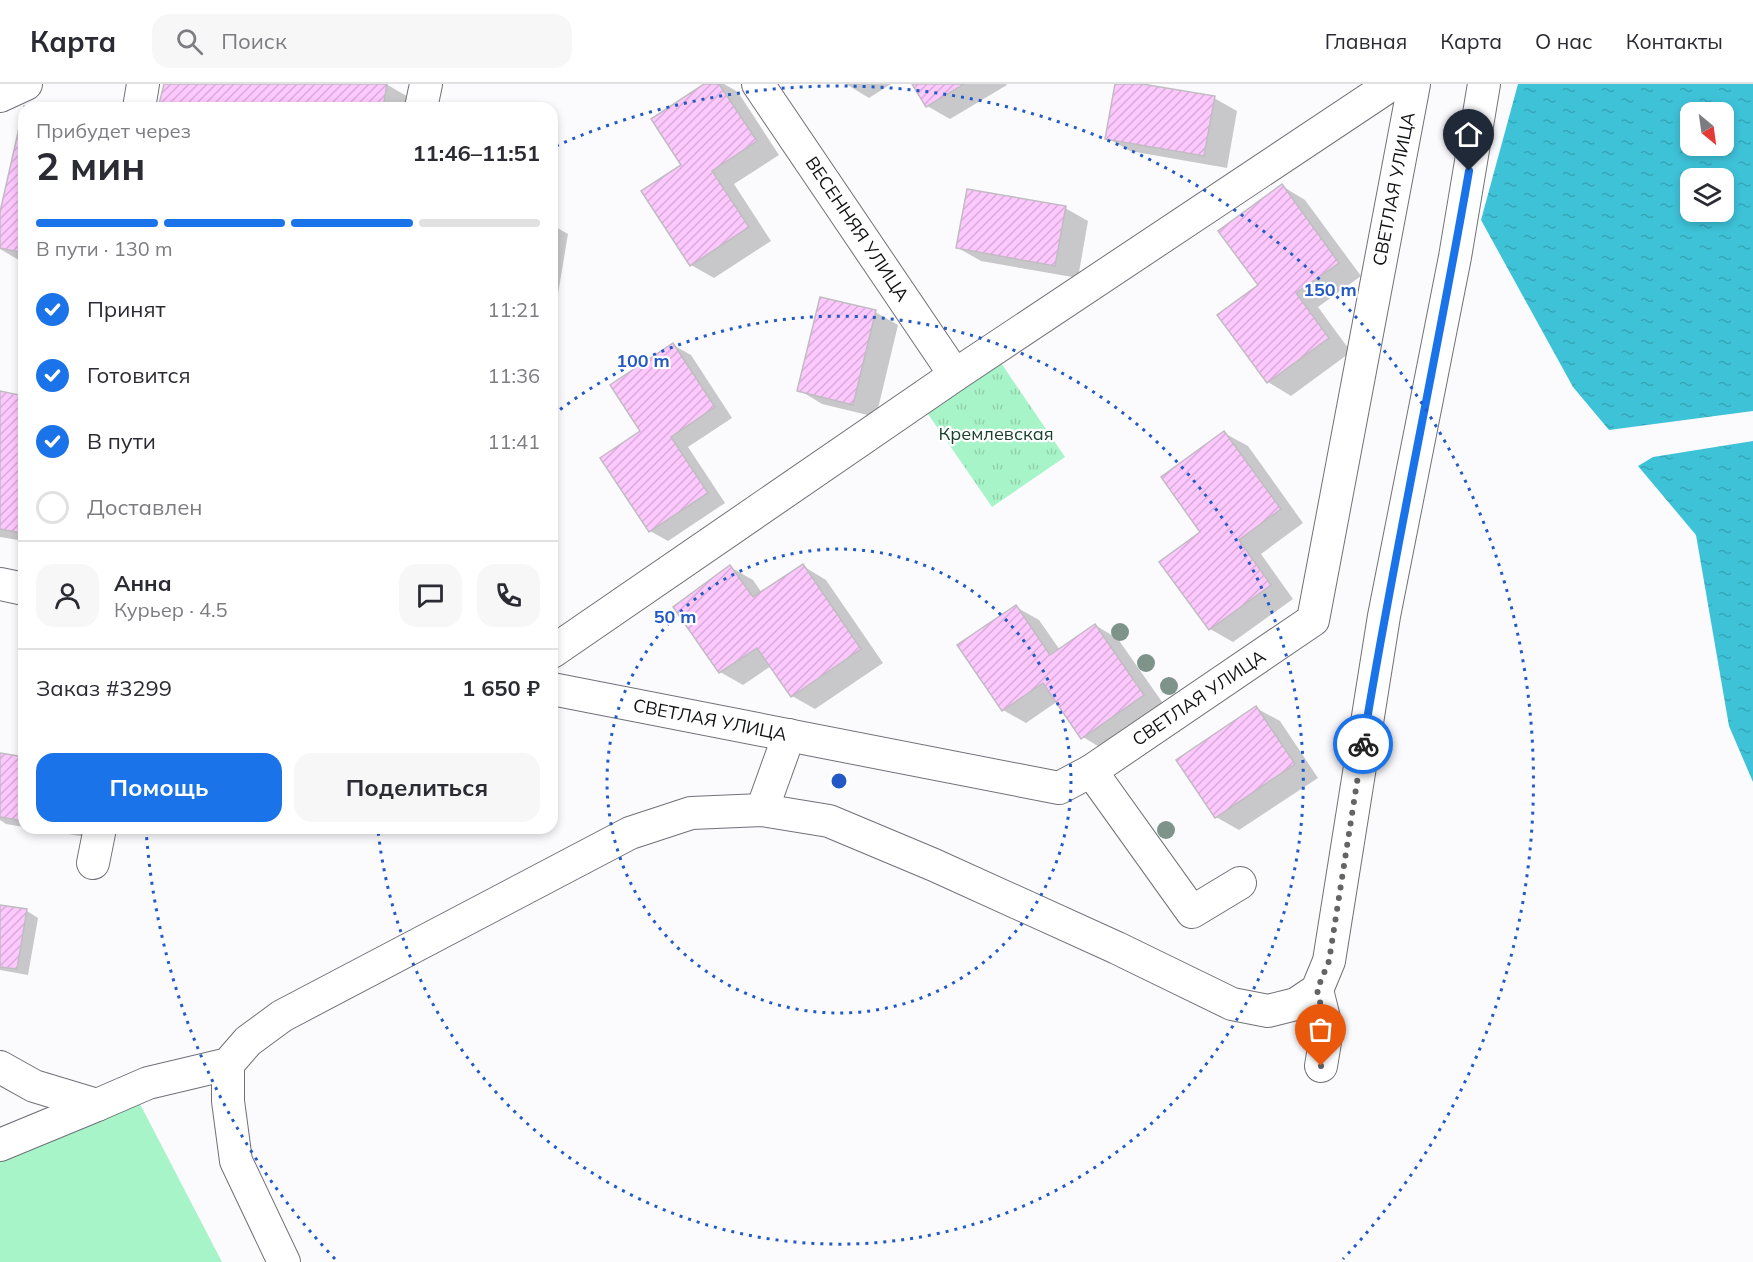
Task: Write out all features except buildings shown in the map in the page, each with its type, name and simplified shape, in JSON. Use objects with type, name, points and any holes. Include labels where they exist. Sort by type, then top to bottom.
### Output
[{"type":"street","points":[[0,96],[26,84]]},
{"type":"street","points":[[140,102],[143,84]]},
{"type":"street","points":[[422,102],[426,84]]},
{"type":"street","name":"ВЕСЕННЯЯ УЛИЦА","points":[[758,84],[955,375]]},
{"type":"street","points":[[558,648],[955,375],[1392,84]]},
{"type":"street","name":"СВЕТЛАЯ УЛИЦА","points":[[558,690],[1059,788],[1091,771],[1313,620],[1414,84]]},
{"type":"street","points":[[0,1145],[148,1083],[228,1064],[248,1041],[282,1016],[630,833],[691,813],[762,810],[829,821],[1074,928],[1232,1004],[1268,1011],[1296,1004],[1317,990],[1329,961],[1384,616],[1455,257],[1484,84]]},
{"type":"street","points":[[0,584],[18,588]]},
{"type":"street","points":[[762,810],[789,735]]},
{"type":"street","points":[[1091,771],[1192,912],[1240,883]]},
{"type":"street","points":[[93,863],[99,834]]},
{"type":"street","points":[[1317,990],[1327,1030],[1321,1066]]},
{"type":"street","points":[[228,1064],[228,1101],[236,1161],[284,1262]]},
{"type":"street","points":[[0,1067],[34,1086],[97,1105]]},
{"type":"green space","name":"Кремлевская","points":[[999,360],[1065,457],[992,507],[926,411]]},
{"type":"green space","points":[[140,1104],[222,1262],[0,1262],[0,1160]]},
{"type":"water","points":[[1518,84],[1753,84],[1753,411],[1609,430],[1573,387],[1481,220]]},
{"type":"water","points":[[1753,441],[1753,782],[1729,726],[1696,535],[1638,466],[1653,457]]},
{"type":"way so far","points":[[1321,1066],[1327,1030],[1317,990],[1329,961],[1363,744]]},
{"type":"route","points":[[1363,744],[1384,616],[1455,257],[1469,171]]}]
